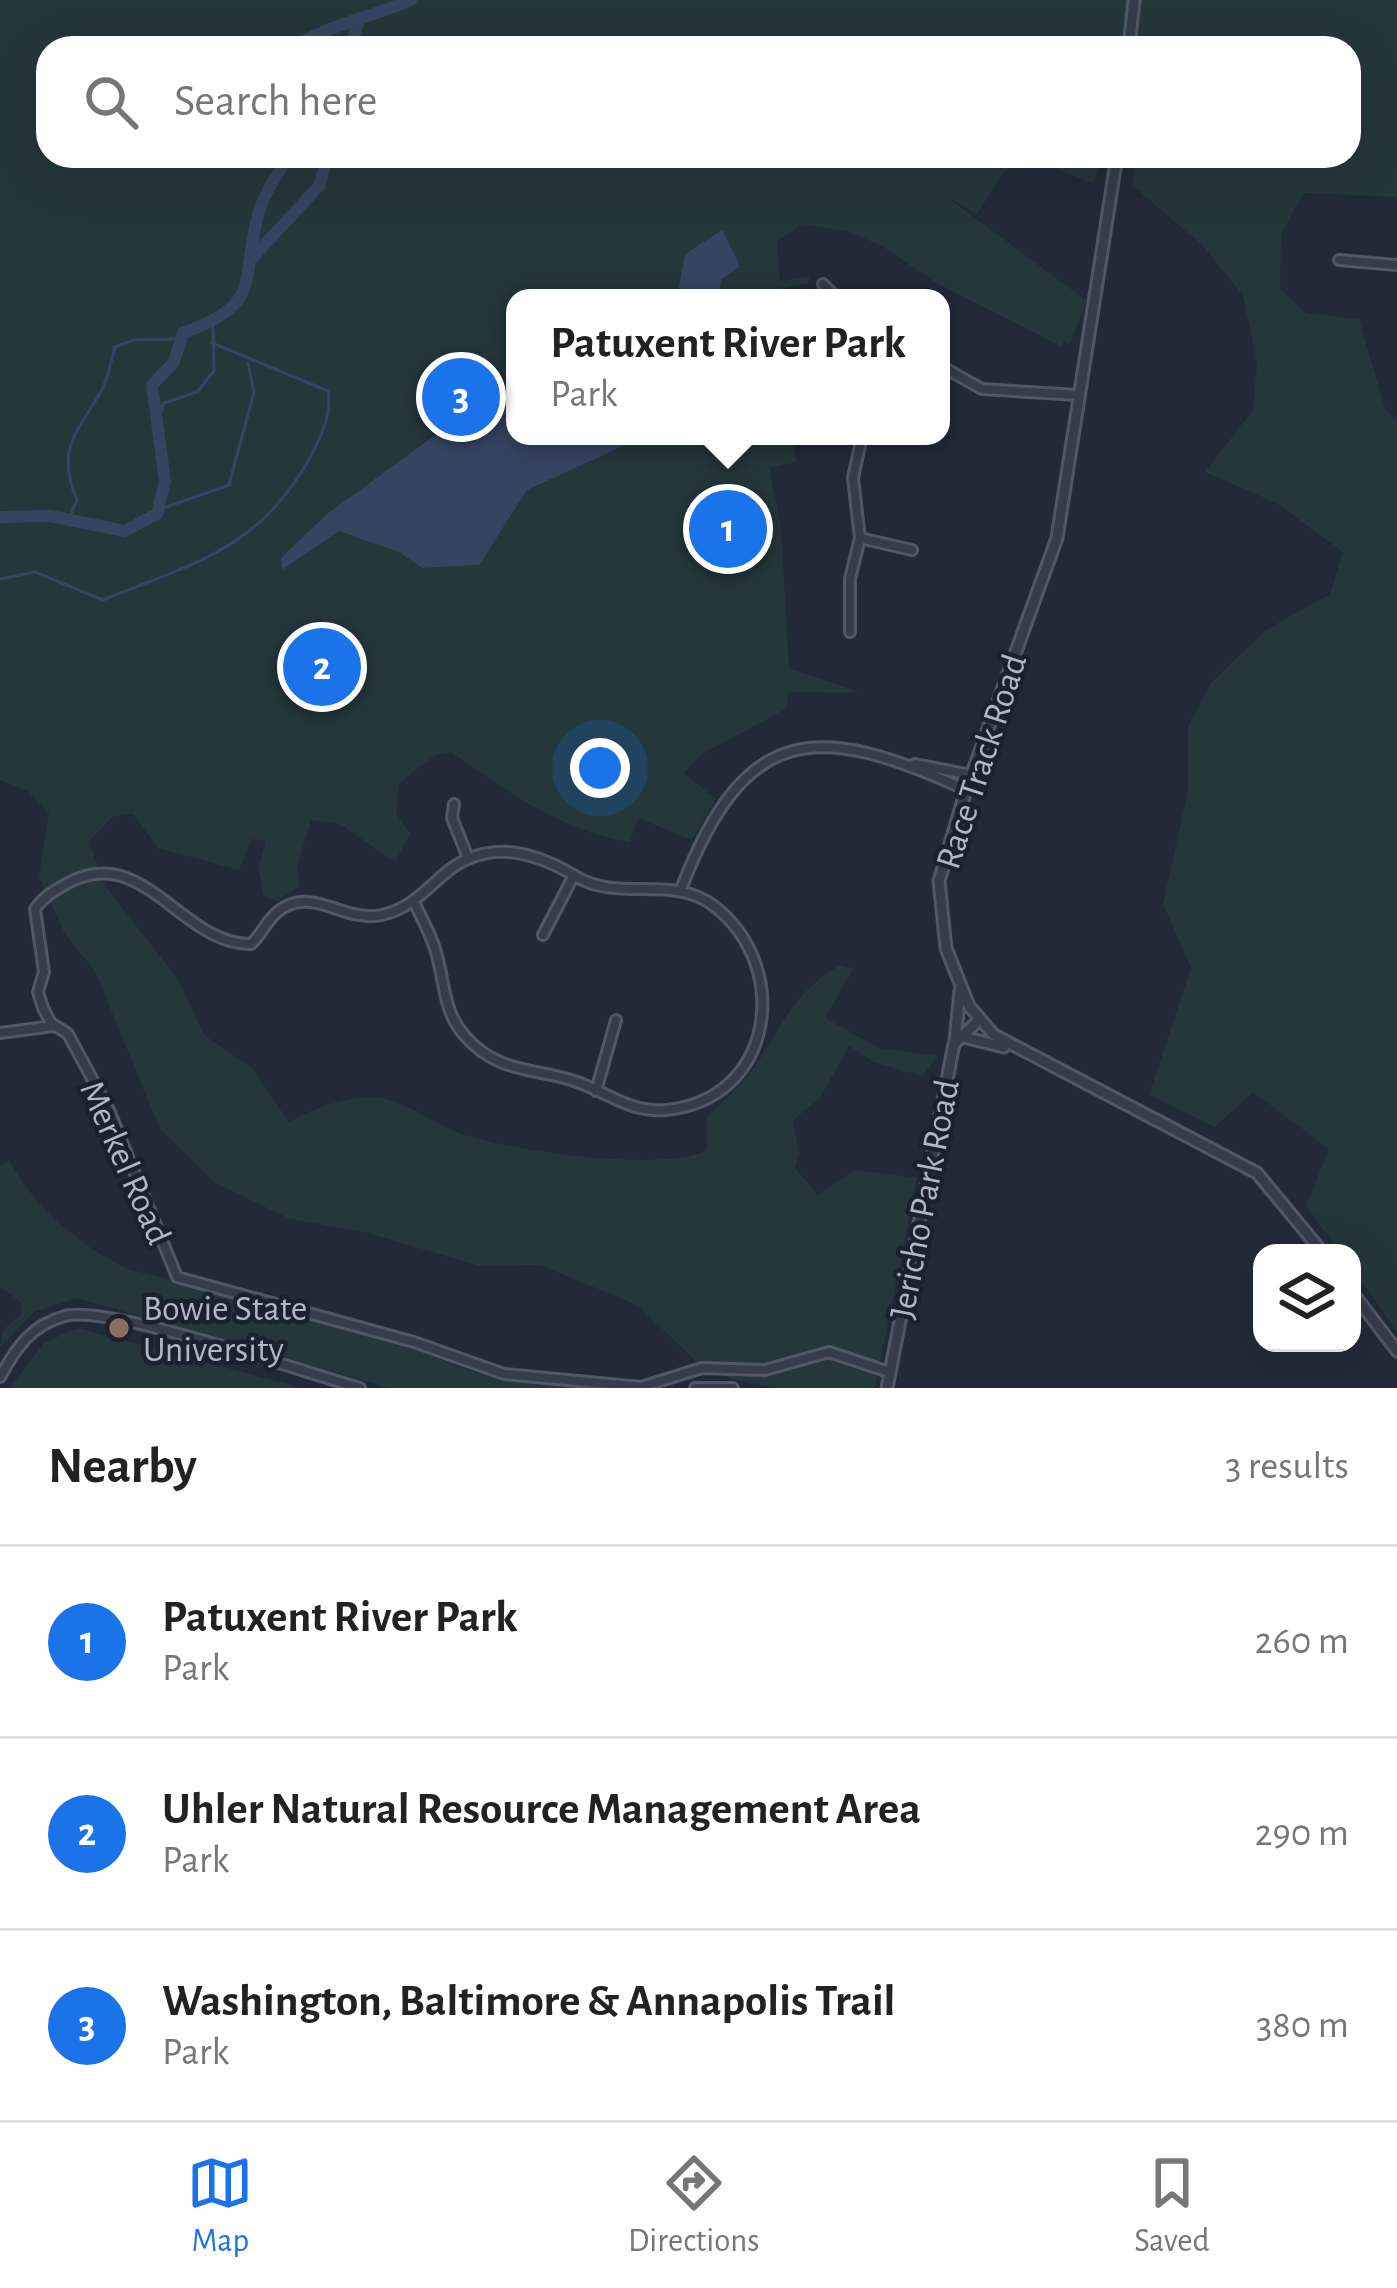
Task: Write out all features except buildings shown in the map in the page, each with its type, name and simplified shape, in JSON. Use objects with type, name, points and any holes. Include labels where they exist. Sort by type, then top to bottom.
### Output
[{"type":"street","points":[[1130,36],[1134,0]]},
{"type":"street","name":"Race Track Road","points":[[1116,168],[1057,538],[971,775],[939,881],[944,936],[958,980],[979,1020],[1022,1050],[1257,1173],[1316,1244]]},
{"type":"street","points":[[1339,260],[1397,266]]},
{"type":"street","points":[[823,284],[828,289]]},
{"type":"street","points":[[950,371],[982,389],[1077,395]]},
{"type":"street","points":[[850,632],[850,579],[860,538],[853,478],[860,445]]},
{"type":"street","points":[[860,538],[912,550]]},
{"type":"street","points":[[681,889],[717,808],[754,769],[792,752],[837,745],[971,775]]},
{"type":"street","points":[[908,764],[966,790]]},
{"type":"street","points":[[454,804],[452,818],[468,858]]},
{"type":"street","points":[[519,851],[616,888],[681,889],[716,907],[754,950],[763,979],[761,1030],[733,1078],[692,1103],[649,1110],[623,1105],[596,1090],[506,1067],[470,1042],[448,1008],[436,952],[414,902],[468,858],[519,851]]},
{"type":"street","name":"Merkel Road","points":[[414,902],[381,915],[352,917],[304,899],[274,914],[255,941],[238,944],[132,877],[86,875],[47,896],[33,916],[44,972],[38,992],[55,1025],[68,1034],[115,1122],[177,1277],[392,1335],[504,1374],[640,1388],[702,1368],[766,1370],[829,1352],[889,1372]]},
{"type":"street","points":[[543,935],[574,875]]},
{"type":"street","points":[[958,980],[956,1041],[969,1035],[1022,1050]]},
{"type":"street","points":[[596,1090],[616,1020]]},
{"type":"street","name":"Jericho Park Road","points":[[887,1388],[956,1041],[979,1020]]},
{"type":"street","points":[[0,1033],[55,1025]]},
{"type":"street","points":[[1361,1304],[1397,1351]]},
{"type":"street","points":[[0,1377],[30,1333],[80,1313],[128,1322],[360,1388]]},
{"type":"street","points":[[695,1388],[733,1388]]},
{"type":"green space","points":[[0,0],[1397,0],[1397,197],[1303,193],[1281,235],[1280,289],[1306,313],[1359,319],[1385,409],[1397,421],[1397,1331],[1361,1281],[1361,1244],[1334,1244],[1306,1206],[1329,1149],[1253,1092],[1215,1127],[1149,1095],[1191,968],[1163,904],[1188,790],[1188,726],[1211,683],[1266,630],[1330,594],[1343,552],[1278,504],[1205,472],[1253,410],[1257,363],[1243,295],[1202,245],[1132,185],[1134,168],[1361,168],[1361,36],[36,36],[36,168],[1012,168],[977,214],[947,197],[1087,301],[1070,344],[1064,341],[1061,346],[936,283],[882,246],[849,232],[801,224],[777,242],[780,281],[810,276],[808,283],[781,289],[506,289],[506,445],[795,445],[796,462],[769,468],[781,528],[789,668],[861,693],[789,692],[786,709],[702,754],[683,773],[716,799],[692,840],[638,818],[630,842],[582,829],[514,795],[452,752],[437,754],[399,783],[396,813],[410,834],[395,862],[340,824],[311,820],[297,867],[300,886],[277,901],[264,897],[258,868],[266,841],[252,839],[239,870],[158,848],[133,814],[113,816],[89,842],[104,884],[179,981],[204,1035],[251,1067],[289,1122],[336,1103],[374,1097],[405,1105],[462,1134],[515,1147],[623,1160],[686,1157],[707,1150],[707,1117],[749,1075],[803,994],[841,965],[853,969],[825,1018],[879,1048],[938,1056],[922,1076],[873,1062],[849,1046],[820,1098],[793,1120],[799,1153],[795,1168],[818,1195],[855,1170],[917,1178],[875,1388],[776,1388],[734,1380],[698,1363],[637,1305],[540,1265],[480,1266],[364,1232],[290,1219],[214,1182],[160,1129],[95,971],[65,934],[39,877],[49,813],[26,790],[0,780]]},
{"type":"green space","points":[[1054,168],[1099,168],[1094,184]]},
{"type":"green space","points":[[9,1160],[31,1194],[60,1224],[128,1269],[376,1334],[476,1373],[619,1388],[390,1388],[77,1298],[34,1312],[0,1348],[4,1329],[21,1315],[21,1302],[0,1287],[0,1166]]},
{"type":"green space","points":[[77,1328],[302,1388],[9,1388],[44,1343]]},
{"type":"water","points":[[722,230],[740,266],[722,279],[719,289],[679,289],[685,254]]},
{"type":"water","points":[[506,384],[506,445],[625,445],[527,490],[479,565],[422,568],[399,552],[339,531],[282,570],[281,558],[327,514]]},
{"type":"waterway","points":[[315,36],[411,0]]},
{"type":"waterway","points":[[354,36],[358,23]]},
{"type":"waterway","points":[[0,517],[50,516],[125,531],[157,514],[165,481],[152,385],[174,362],[183,333],[238,301],[261,207],[281,168]]},
{"type":"waterway","points":[[254,256],[319,186],[324,168]]},
{"type":"waterway","points":[[156,424],[164,403],[197,392],[214,371],[213,322]]},
{"type":"waterway","points":[[69,519],[77,500],[68,469],[71,444],[103,387],[115,347],[134,340],[178,339]]},
{"type":"waterway","points":[[0,579],[35,572],[103,600],[196,563],[271,512],[316,446],[327,416],[328,391],[212,343]]},
{"type":"waterway","points":[[158,510],[229,485],[254,392],[248,363]]},
{"type":"place","name":"Washington, Baltimore & Annapolis Trail","points":[[461,397]]},
{"type":"place","name":"Patuxent River Park","points":[[728,529]]},
{"type":"place","name":"Uhler Natural Resource Management Area","points":[[322,667]]},
{"type":"place","name":"Bowie State University","points":[[119,1328]]}]
